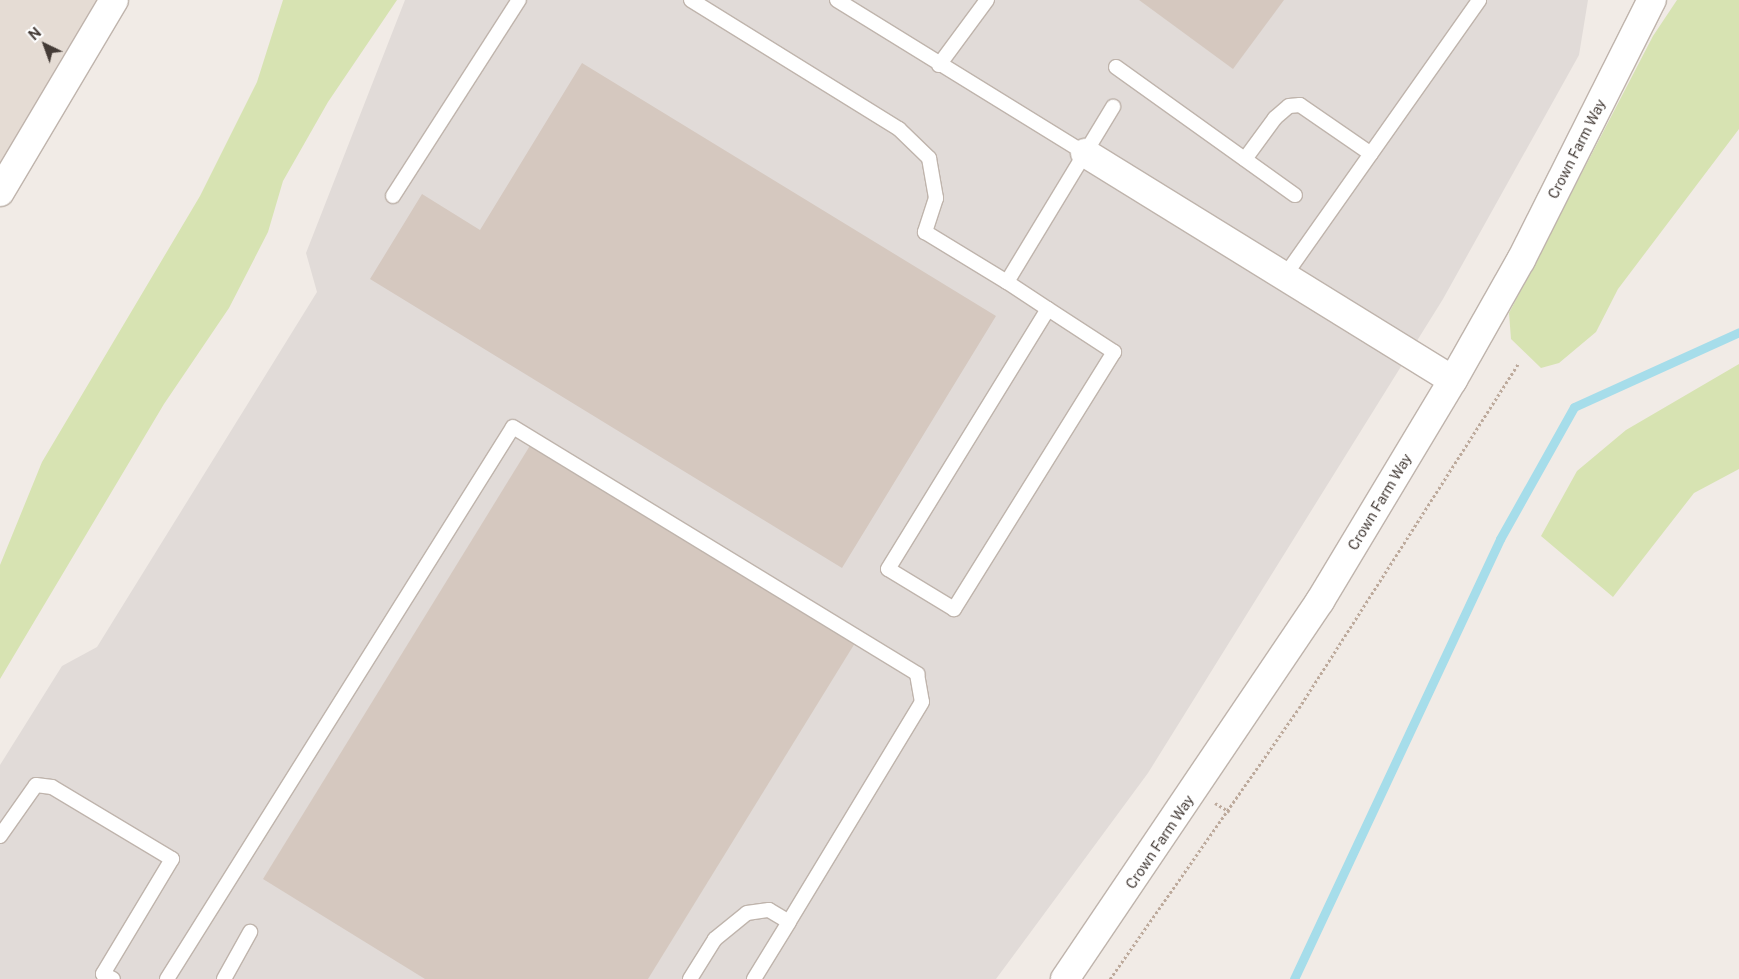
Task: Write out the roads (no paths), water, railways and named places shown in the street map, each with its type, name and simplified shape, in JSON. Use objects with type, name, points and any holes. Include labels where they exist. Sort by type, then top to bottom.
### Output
[{"type":"street","name":"Crown Farm Way","points":[[1065,979],[1320,601],[1453,380],[1521,260],[1652,0]]},
{"type":"street","points":[[0,192],[106,2]]},
{"type":"street","points":[[1085,153],[1286,274],[1453,380]]},
{"type":"lane","points":[[393,196],[519,0]]},
{"type":"lane","points":[[691,0],[899,129],[929,158],[936,198],[925,232],[1048,308],[1114,352],[954,609],[888,569],[1048,308]]},
{"type":"lane","points":[[837,0],[939,65],[1085,153]]},
{"type":"lane","points":[[939,65],[987,0]]},
{"type":"lane","points":[[1286,274],[1479,0]]},
{"type":"lane","points":[[1116,67],[1295,195]]},
{"type":"lane","points":[[1245,159],[1275,118],[1289,106],[1300,105],[1371,154]]},
{"type":"lane","points":[[1007,282],[1113,107]]},
{"type":"lane","points":[[167,979],[514,427],[917,674],[922,702],[754,979]]},
{"type":"lane","points":[[0,836],[21,802],[36,785],[44,786],[172,859],[105,977]]},
{"type":"lane","points":[[690,979],[715,938],[747,913],[769,910],[789,922]]},
{"type":"lane","points":[[224,979],[250,932]]},
{"type":"waterway","points":[[1294,979],[1500,539],[1574,407],[1739,332]]}]
